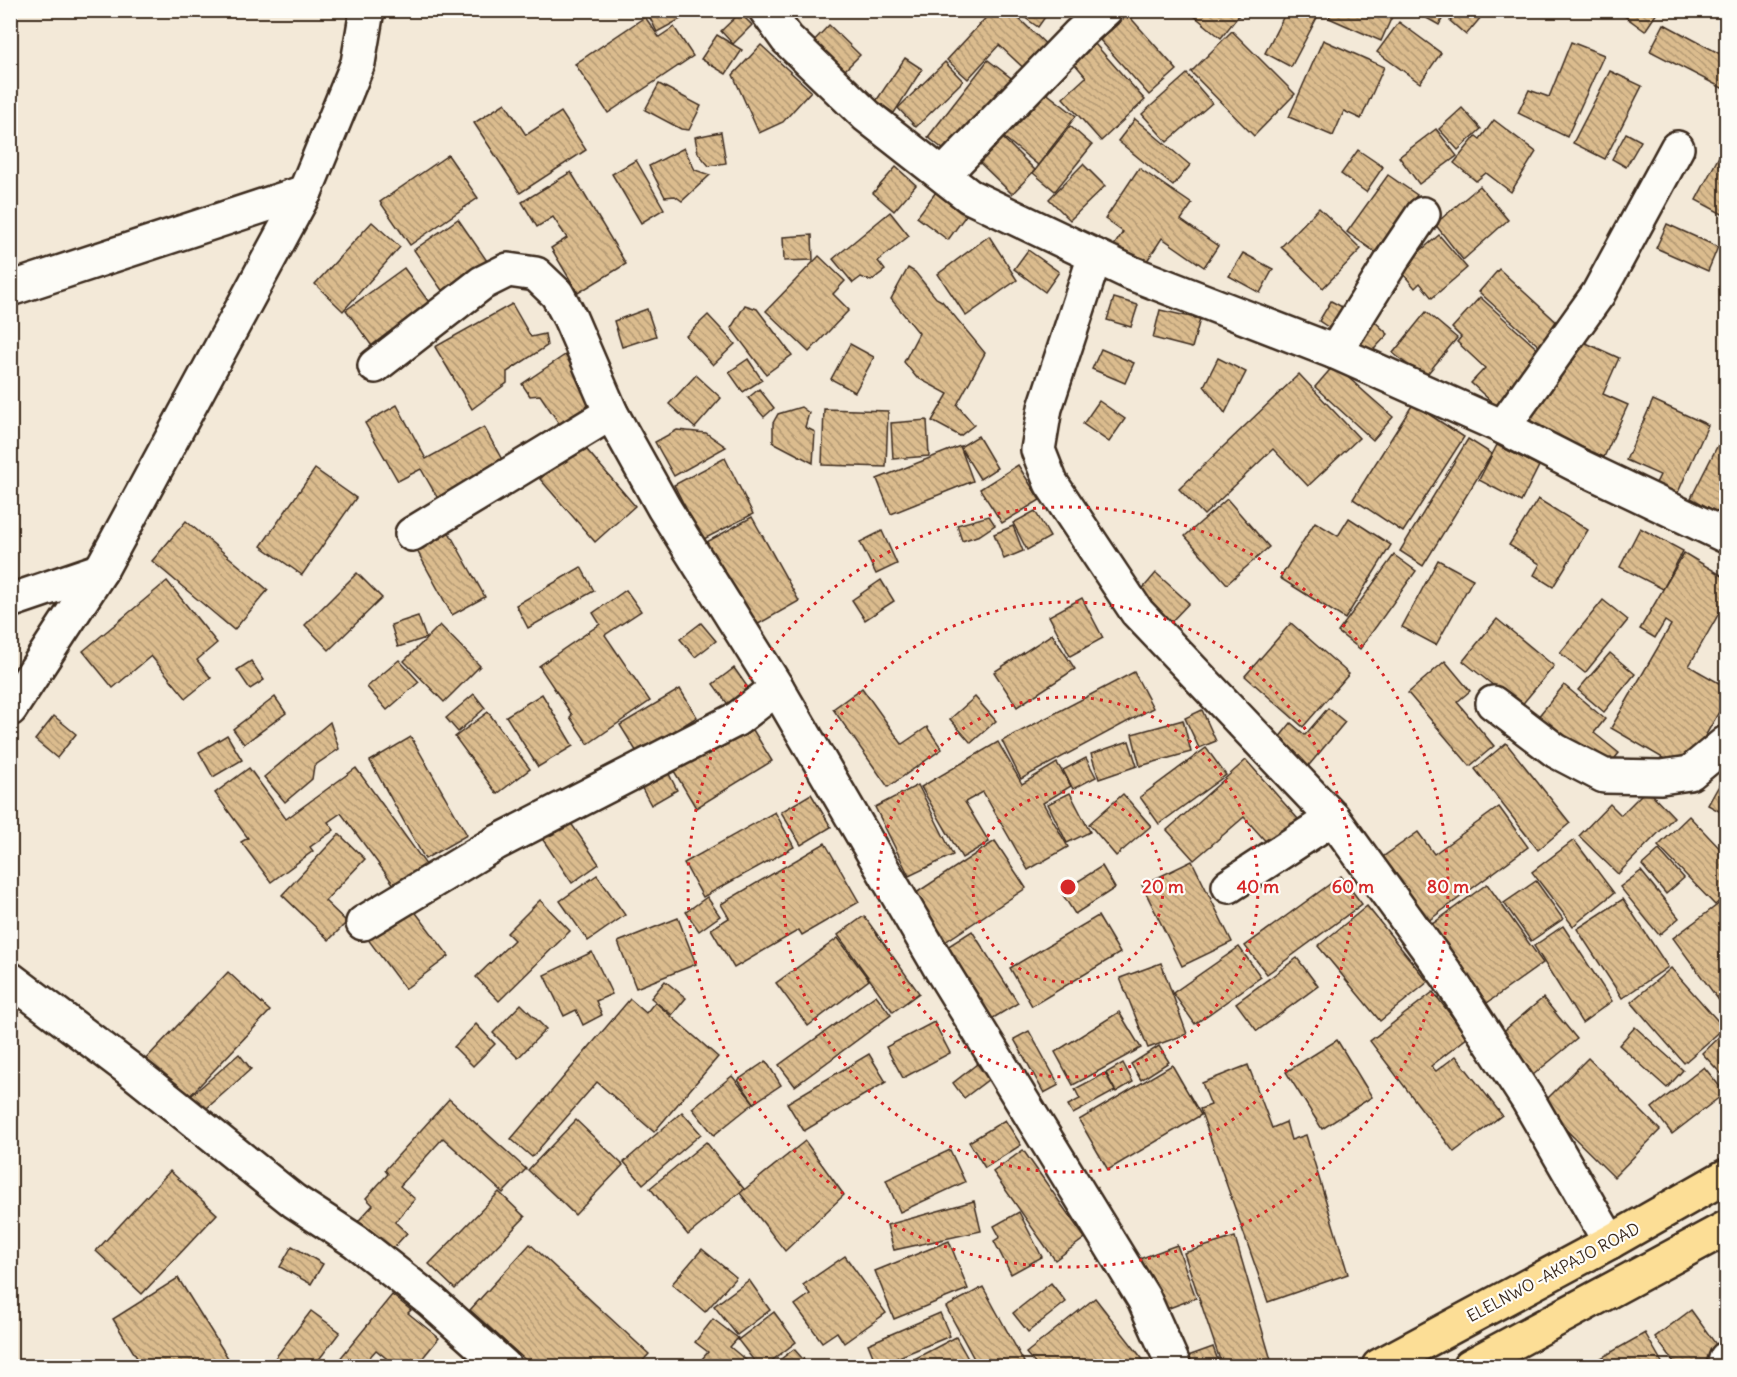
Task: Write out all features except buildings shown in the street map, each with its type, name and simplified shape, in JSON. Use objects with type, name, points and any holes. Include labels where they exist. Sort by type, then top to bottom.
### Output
[{"type":"main road","name":"ELELNWO -AKPAJO ROAD","points":[[1379,1366],[1610,1242],[1726,1176]]},
{"type":"main road","points":[[1470,1366],[1726,1228]]},
{"type":"street","points":[[10,709],[101,570],[305,192],[358,63],[367,10]]},
{"type":"street","points":[[766,10],[787,39],[867,116],[969,196],[1131,273],[1335,352],[1503,427],[1726,536]]},
{"type":"street","points":[[943,175],[1105,10]]},
{"type":"street","points":[[1503,427],[1598,294],[1677,148]]},
{"type":"street","points":[[10,290],[305,192]]},
{"type":"street","points":[[1335,352],[1396,254],[1424,214]]},
{"type":"street","points":[[1095,256],[1045,408],[1038,450],[1051,483],[1137,612],[1332,818],[1447,975],[1528,1100],[1610,1242]]},
{"type":"street","points":[[375,366],[482,283],[508,270],[536,274],[557,294],[570,318],[611,413],[664,508],[777,688],[938,964],[1144,1299],[1174,1366]]},
{"type":"street","points":[[412,534],[611,413]]},
{"type":"street","points":[[10,601],[101,570]]},
{"type":"street","points":[[363,923],[495,843],[737,719],[777,688]]},
{"type":"street","points":[[1493,703],[1556,751],[1604,776],[1661,777],[1690,773],[1726,744]]},
{"type":"street","points":[[1229,885],[1332,818]]},
{"type":"street","points":[[10,979],[132,1071],[294,1201],[356,1241],[430,1300],[504,1366]]},
{"type":"street","points":[[1724,1366],[1726,1359]]}]
